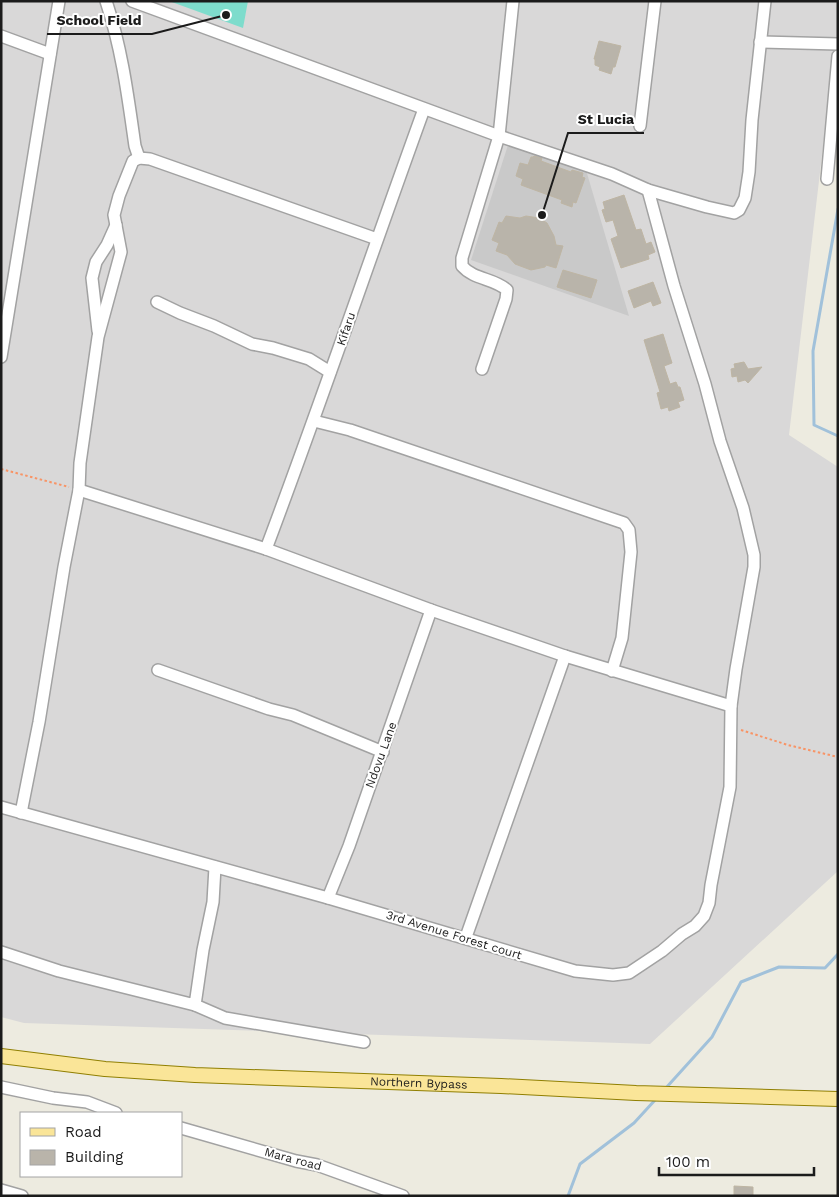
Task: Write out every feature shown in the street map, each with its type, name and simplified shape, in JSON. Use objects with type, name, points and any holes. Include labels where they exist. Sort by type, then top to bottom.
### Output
[{"type":"main road","name":"Northern Bypass","points":[[1,1056],[105,1069],[195,1075],[500,1086],[636,1094],[838,1099]]},
{"type":"street","points":[[1,357],[59,1]]},
{"type":"street","points":[[106,1],[124,66],[135,146],[139,158]]},
{"type":"street","points":[[132,1],[498,136],[612,174],[648,190],[734,213],[739,210],[746,198],[752,120],[765,1]]},
{"type":"street","points":[[482,370],[506,299],[507,290],[500,284],[468,273],[462,266],[462,258],[498,136],[513,1]]},
{"type":"street","points":[[640,126],[655,1]]},
{"type":"street","points":[[1,36],[50,54]]},
{"type":"street","points":[[760,42],[838,44]]},
{"type":"street","points":[[827,179],[834,118],[838,56]]},
{"type":"street","name":"Kifaru","points":[[266,549],[314,421],[424,109]]},
{"type":"street","points":[[21,813],[39,722],[64,567],[79,490],[80,464],[98,337],[121,252],[114,215],[132,161],[139,158],[150,159],[377,239]]},
{"type":"street","name":"3rd Avenue Forest court","points":[[1,807],[328,898],[575,970],[613,975],[628,973],[662,951],[695,926],[704,916],[709,903],[710,886],[730,787],[731,706],[753,578],[754,555],[743,508],[720,441],[706,384],[674,286],[648,190]]},
{"type":"street","points":[[98,337],[92,278],[96,262],[116,225]]},
{"type":"street","points":[[157,302],[180,314],[214,326],[252,344],[274,348],[309,359],[330,372]]},
{"type":"street","points":[[314,421],[350,430],[624,523],[629,530],[631,552],[622,638],[612,670]]},
{"type":"street","points":[[79,490],[266,549],[431,610],[565,656],[731,706]]},
{"type":"street","name":"Ndovu Lane","points":[[328,898],[383,752],[431,610]]},
{"type":"street","points":[[466,938],[565,656]]},
{"type":"street","points":[[158,670],[269,709],[293,715],[383,752]]},
{"type":"street","points":[[195,1005],[203,950],[213,902],[215,867]]},
{"type":"street","points":[[1,952],[60,971],[195,1005],[225,1018],[364,1042]]},
{"type":"street","points":[[1,1087],[53,1098],[86,1102],[113,1112]]},
{"type":"street","name":"Mara road","points":[[182,1128],[316,1165],[403,1196]]},
{"type":"street","points":[[1,1190],[22,1196]]},
{"type":"path","points":[[1,469],[79,490]]},
{"type":"path","points":[[730,724],[758,737],[838,757]]},
{"type":"shaded area","points":[[1,1],[838,1],[838,114],[825,130],[789,435],[838,467],[838,871],[650,1044],[24,1023],[1,1017]]},
{"type":"shaded area","points":[[169,1],[248,1],[243,28]]},
{"type":"shaded area","points":[[508,145],[586,170],[629,316],[471,260]]},
{"type":"building","points":[[599,41],[621,46],[611,74],[599,70],[600,67],[595,65],[594,59]]},
{"type":"building","points":[[531,157],[542,158],[541,161],[571,172],[572,170],[583,173],[582,177],[585,178],[576,203],[573,202],[572,207],[561,203],[562,200],[521,185],[523,179],[516,176],[520,163],[528,165]]},
{"type":"building","points":[[624,195],[636,230],[641,229],[646,244],[651,242],[655,252],[648,255],[649,259],[621,268],[611,239],[618,236],[613,220],[606,222],[602,210],[605,209],[603,202]]},
{"type":"building","points":[[506,216],[539,218],[547,223],[554,236],[556,245],[563,246],[556,268],[546,265],[545,267],[531,270],[515,264],[507,255],[496,251],[499,243],[492,240],[499,222],[502,223]]},
{"type":"building","points":[[563,270],[597,280],[591,298],[557,287]]},
{"type":"building","points":[[653,282],[661,303],[653,306],[651,301],[634,308],[628,291]]},
{"type":"building","points":[[663,334],[672,363],[664,366],[670,384],[676,382],[678,387],[680,387],[684,400],[678,402],[680,407],[669,411],[668,407],[661,409],[657,393],[660,392],[644,340]]},
{"type":"building","points":[[744,362],[748,369],[762,367],[748,383],[745,380],[738,382],[737,376],[732,377],[731,369],[735,368],[734,364]]},
{"type":"building","points":[[734,1186],[753,1187],[753,1196],[734,1196]]},
{"type":"waterway","points":[[838,209],[813,351],[814,425],[838,436]]},
{"type":"waterway","points":[[665,1089],[712,1037],[741,982],[779,967],[825,968],[838,954]]},
{"type":"waterway","points":[[568,1196],[580,1164],[634,1123],[656,1099]]},
{"type":"place","name":"School Field","points":[[226,15]]},
{"type":"place","name":"St Lucia","points":[[542,215]]}]
